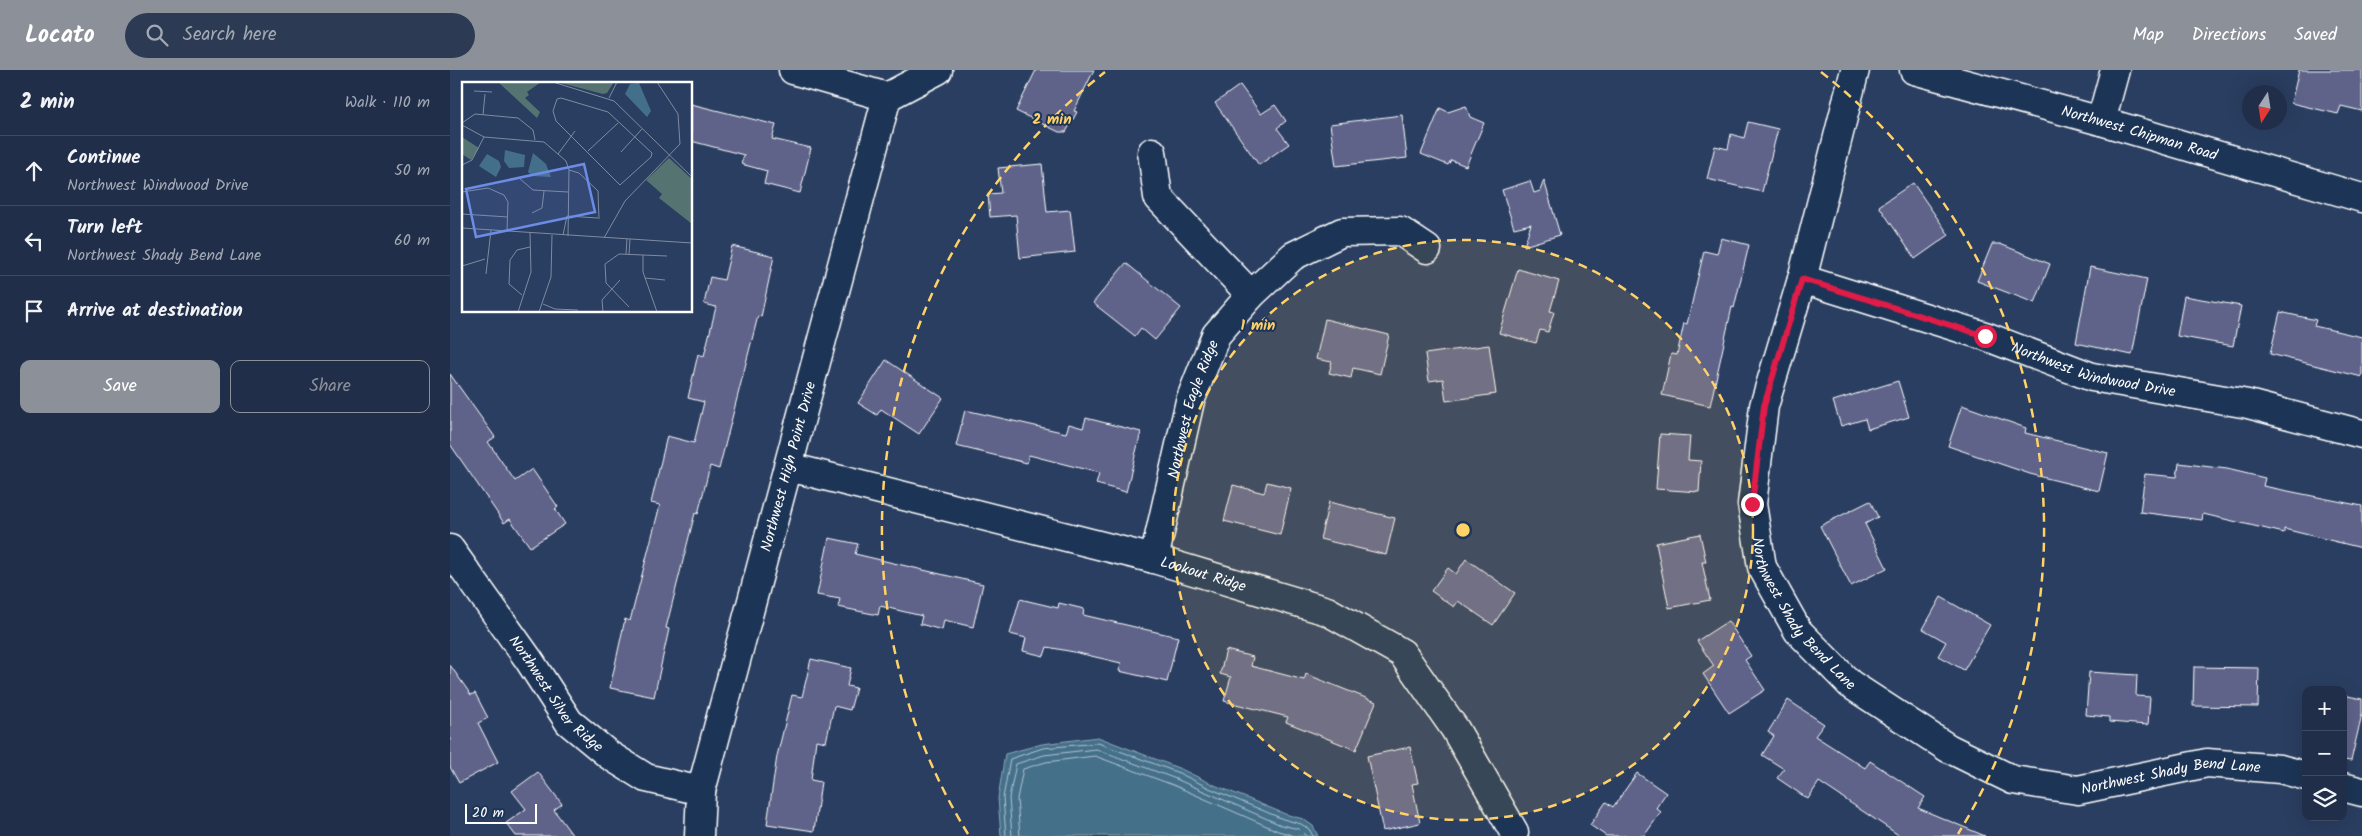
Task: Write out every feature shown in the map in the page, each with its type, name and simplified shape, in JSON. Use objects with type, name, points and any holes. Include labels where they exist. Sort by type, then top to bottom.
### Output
[{"type":"street","points":[[793,70],[887,97],[938,70]]},
{"type":"street","points":[[868,70],[887,97]]},
{"type":"street","name":"Northwest Shady Bend Lane","points":[[1855,70],[1802,279],[1764,406],[1752,504],[1762,568],[1798,631],[1850,684],[1948,748],[2013,780],[2078,790],[2207,763],[2280,769],[2302,775]]},
{"type":"street","name":"Northwest Chipman Road","points":[[1914,70],[2101,121],[2362,198]]},
{"type":"street","points":[[2101,121],[2116,70]]},
{"type":"street","name":"Northwest High Point Drive","points":[[699,836],[701,791],[887,97]]},
{"type":"street","points":[[1152,152],[1158,198],[1251,294]]},
{"type":"street","name":"Northwest Eagle Ridge","points":[[1154,559],[1190,401],[1216,335],[1251,294],[1292,256],[1342,232],[1400,231],[1428,249]]},
{"type":"street","name":"Northwest Windwood Drive","points":[[1802,279],[1985,336],[2092,377],[2248,404],[2362,434]]},
{"type":"street","name":"Lookout Ridge","points":[[788,467],[1154,559],[1327,612],[1402,652],[1455,729],[1514,832]]},
{"type":"street","name":"Northwest Silver Ridge","points":[[450,549],[529,660],[569,722],[609,755],[646,778],[701,791]]},
{"type":"street","points":[[2347,788],[2362,792]]},
{"type":"water","points":[[1098,737],[1181,769],[1285,814],[1303,819],[1313,826],[1318,836],[1001,836],[998,798],[1005,754],[1042,744]]},
{"type":"building","points":[[1036,70],[1094,70],[1074,111],[1077,112],[1066,132],[1059,132],[1016,111]]},
{"type":"building","points":[[2299,70],[2362,70],[2362,111],[2341,106],[2338,114],[2291,103]]},
{"type":"building","points":[[1240,85],[1261,114],[1275,105],[1286,121],[1277,128],[1289,144],[1259,165],[1215,103]]},
{"type":"building","points":[[692,104],[776,125],[772,139],[811,148],[800,193],[764,184],[767,171],[741,164],[744,155],[692,141]]},
{"type":"building","points":[[1466,106],[1470,117],[1484,123],[1466,166],[1451,160],[1448,165],[1421,154],[1440,108],[1448,112]]},
{"type":"building","points":[[1402,115],[1407,158],[1336,166],[1330,124]]},
{"type":"building","points":[[1748,122],[1778,129],[1762,192],[1707,179],[1715,146],[1728,149],[1731,134],[1744,138]]},
{"type":"building","points":[[1042,164],[1047,212],[1070,210],[1075,252],[1020,258],[1016,215],[990,217],[988,194],[1001,193],[998,168]]},
{"type":"building","points":[[1544,180],[1560,235],[1524,246],[1531,224],[1514,228],[1502,190],[1530,181],[1534,193],[1540,191]]},
{"type":"building","points":[[1913,183],[1949,235],[1915,259],[1879,206]]},
{"type":"building","points":[[1721,238],[1749,245],[1734,308],[1732,307],[1710,406],[1662,395],[1671,354],[1677,355],[1684,323],[1687,324],[1704,251],[1717,254]]},
{"type":"building","points":[[1992,244],[2000,244],[2050,264],[2035,303],[1977,281]]},
{"type":"building","points":[[732,246],[774,256],[761,317],[758,316],[719,469],[710,466],[698,514],[695,513],[666,628],[669,629],[654,697],[610,688],[625,619],[630,621],[660,505],[651,503],[667,436],[694,443],[704,402],[688,398],[698,354],[704,356],[716,307],[704,304],[710,277],[724,280]]},
{"type":"building","points":[[1126,263],[1181,308],[1155,340],[1141,328],[1135,336],[1093,303]]},
{"type":"building","points":[[2090,267],[2147,279],[2132,355],[2076,343]]},
{"type":"building","points":[[1518,269],[1559,281],[1550,311],[1554,312],[1548,332],[1540,330],[1536,343],[1499,333]]},
{"type":"building","points":[[2184,296],[2241,306],[2233,346],[2177,336]]},
{"type":"building","points":[[2280,312],[2316,320],[2314,326],[2362,337],[2362,377],[2270,354]]},
{"type":"building","points":[[1325,319],[1389,335],[1380,374],[1353,368],[1351,378],[1329,373],[1332,362],[1316,359]]},
{"type":"building","points":[[1489,345],[1496,394],[1446,401],[1443,379],[1429,381],[1425,354]]},
{"type":"building","points":[[886,360],[943,398],[919,434],[881,409],[877,415],[858,403]]},
{"type":"building","points":[[450,374],[495,437],[488,442],[515,481],[532,469],[558,507],[555,509],[565,524],[530,547],[510,519],[504,523],[450,444]]},
{"type":"building","points":[[1898,381],[1909,417],[1868,429],[1865,419],[1841,426],[1833,401]]},
{"type":"building","points":[[1962,405],[2026,428],[2025,433],[2108,453],[2099,491],[2030,474],[1948,446]]},
{"type":"building","points":[[965,410],[1066,433],[1069,424],[1083,428],[1086,418],[1141,432],[1126,492],[1096,484],[1099,473],[1029,455],[1027,463],[956,446]]},
{"type":"building","points":[[1660,434],[1690,436],[1688,460],[1701,461],[1699,492],[1656,489]]},
{"type":"building","points":[[2179,463],[2227,469],[2265,478],[2263,486],[2362,506],[2362,548],[2284,529],[2284,533],[2203,514],[2202,520],[2140,512],[2145,474],[2177,477]]},
{"type":"building","points":[[1267,482],[1291,488],[1280,535],[1224,521],[1233,485],[1264,493]]},
{"type":"building","points":[[1870,501],[1878,517],[1865,524],[1887,568],[1851,586],[1820,526]]},
{"type":"building","points":[[1329,502],[1395,518],[1386,555],[1320,539]]},
{"type":"building","points":[[1700,534],[1706,562],[1702,562],[1710,600],[1669,608],[1656,543]]},
{"type":"building","points":[[829,538],[858,544],[855,554],[983,584],[973,627],[944,620],[942,630],[920,624],[922,616],[880,606],[878,615],[838,607],[840,599],[817,595]]},
{"type":"building","points":[[1466,559],[1515,593],[1493,625],[1458,601],[1454,607],[1431,591],[1448,568],[1456,574]]},
{"type":"building","points":[[1941,597],[1990,625],[1964,670],[1938,656],[1946,642],[1923,629]]},
{"type":"building","points":[[1020,599],[1058,608],[1059,603],[1084,609],[1083,615],[1178,637],[1167,682],[1119,671],[1121,663],[1074,652],[1047,647],[1044,656],[1023,651],[1026,638],[1010,634]]},
{"type":"building","points":[[1728,621],[1751,656],[1745,660],[1765,690],[1729,713],[1703,674],[1714,666],[1697,641]]},
{"type":"building","points":[[1226,650],[1253,657],[1251,666],[1304,680],[1306,674],[1376,702],[1356,750],[1286,722],[1288,717],[1224,701],[1231,677],[1220,674]]},
{"type":"building","points":[[811,659],[851,668],[847,686],[856,688],[850,710],[834,706],[826,742],[816,740],[811,780],[821,782],[814,831],[767,824],[777,756],[792,695],[802,697]]},
{"type":"building","points":[[450,665],[471,695],[475,693],[488,718],[478,723],[498,762],[459,783],[450,767]]},
{"type":"building","points":[[2194,667],[2259,668],[2258,707],[2193,706]]},
{"type":"building","points":[[2089,672],[2137,675],[2136,696],[2150,697],[2148,725],[2109,722],[2109,717],[2086,715]]},
{"type":"building","points":[[2347,696],[2362,699],[2362,714],[2351,761],[2347,760]]},
{"type":"building","points":[[1788,700],[1824,724],[1815,736],[1865,768],[1870,761],[1925,797],[1918,808],[1985,836],[1900,836],[1819,782],[1808,799],[1777,778],[1784,769],[1762,755],[1774,736],[1768,732]]},
{"type":"building","points":[[1410,747],[1418,783],[1412,784],[1420,823],[1383,831],[1367,756]]},
{"type":"building","points":[[538,772],[562,804],[554,810],[573,836],[516,836],[506,823],[526,809],[512,791]]},
{"type":"building","points":[[1637,773],[1666,793],[1656,808],[1661,812],[1644,836],[1606,836],[1590,825],[1606,802],[1613,807]]},
{"type":"route","points":[[1752,504],[1764,406],[1802,279],[1985,336]]}]
